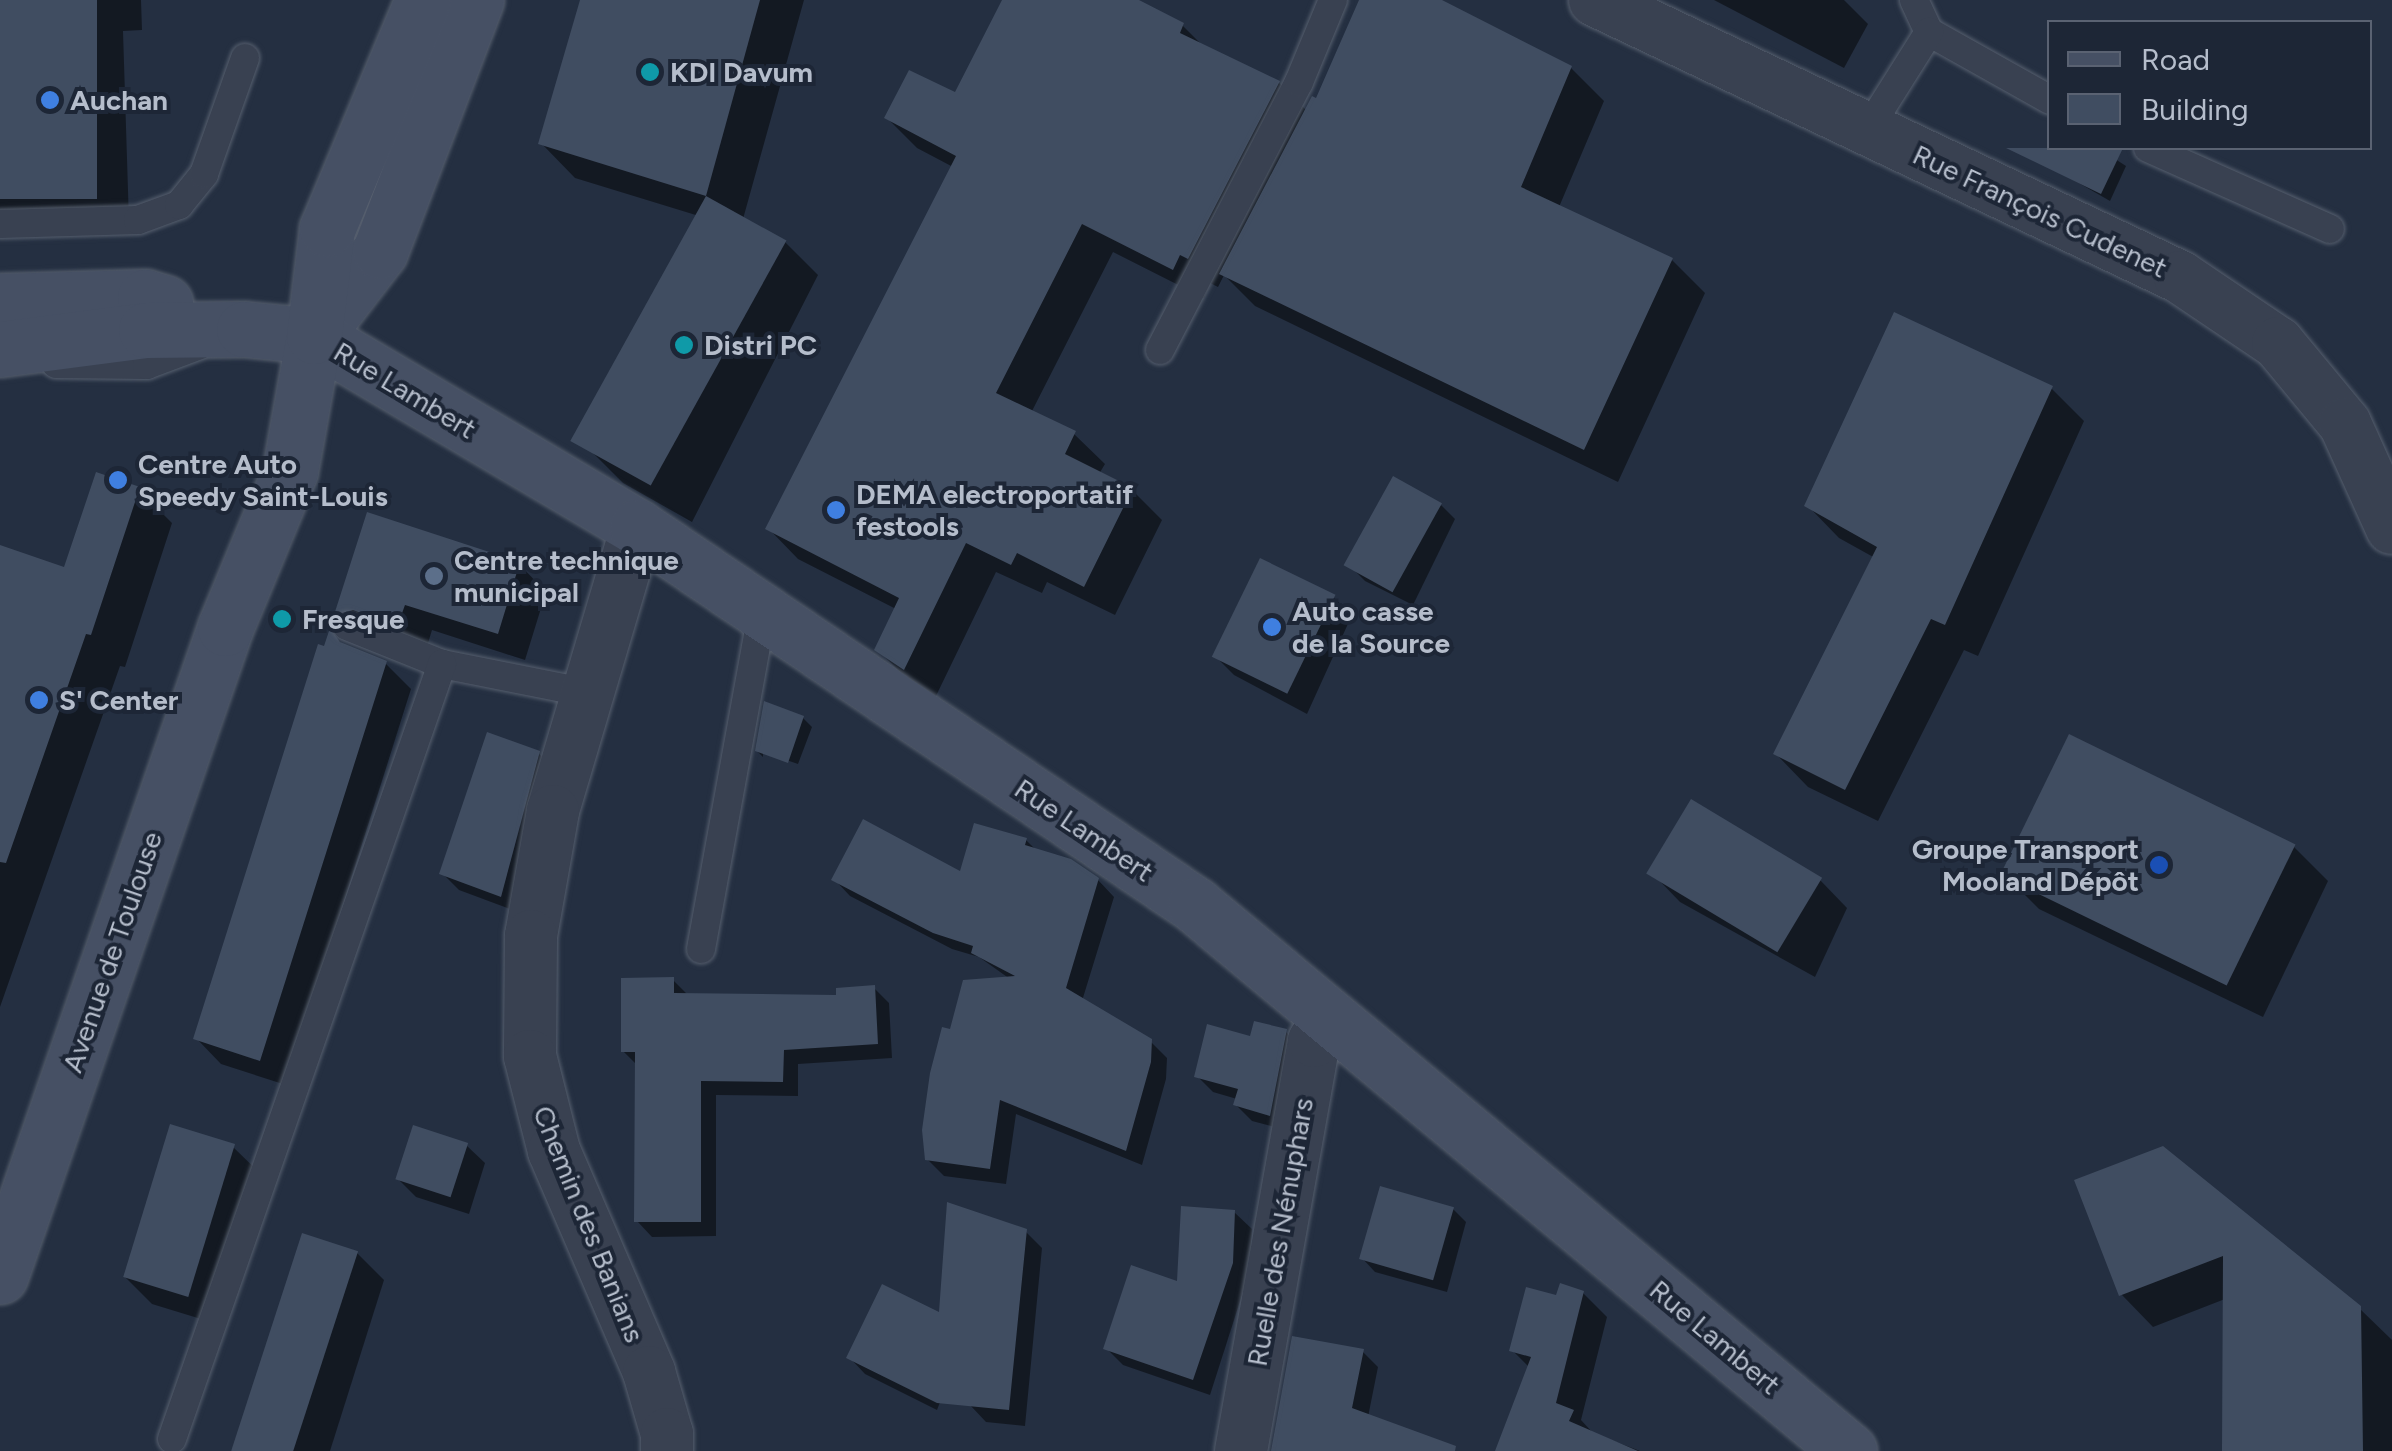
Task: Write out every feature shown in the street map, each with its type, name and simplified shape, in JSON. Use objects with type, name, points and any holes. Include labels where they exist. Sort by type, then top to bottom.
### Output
[{"type":"street","name":"Avenue de Toulouse","points":[[0,1276],[225,628],[290,470],[314,336],[327,229],[423,0]]},
{"type":"street","name":"Avenue de Toulouse","points":[[314,336],[380,251],[476,0]]},
{"type":"street","name":"Rue François Cudenet","points":[[1595,0],[2180,277],[2278,343],[2345,424],[2392,528]]},
{"type":"street","name":"Rue Lambert","points":[[0,301],[145,297],[244,328]]},
{"type":"street","name":"Rue Lambert","points":[[0,349],[146,330],[244,328],[314,336],[637,528],[1195,904],[1849,1451]]},
{"type":"street","name":"Chemin des Banians","points":[[637,528],[553,812],[531,936],[530,1056],[554,1152],[649,1372],[667,1434],[668,1451]]},
{"type":"street","name":"Ruelle des Nénuphars","points":[[1241,1451],[1314,1041],[1330,1018]]},
{"type":"lane","points":[[1160,350],[1298,82],[1333,0]]},
{"type":"lane","points":[[1914,0],[1928,32],[2047,98]]},
{"type":"lane","points":[[1868,130],[1928,32]]},
{"type":"lane","points":[[0,224],[138,220],[179,204],[204,174],[245,58]]},
{"type":"lane","points":[[2152,150],[2330,229]]},
{"type":"lane","points":[[0,362],[147,366],[244,328]]},
{"type":"lane","points":[[702,950],[762,612]]},
{"type":"lane","points":[[347,626],[442,664],[588,693]]},
{"type":"lane","points":[[172,1439],[442,664]]},
{"type":"building","name":"Auchan","points":[[0,0],[97,0],[97,199],[0,199]]},
{"type":"building","name":"KDI Davum","points":[[580,0],[760,0],[706,196],[538,144]]},
{"type":"building","points":[[1002,0],[1139,0],[1184,23],[1180,33],[1280,81],[1188,259],[1180,255],[1173,270],[1082,224],[996,393],[1076,431],[1065,454],[1133,488],[1084,587],[1017,553],[1011,565],[966,543],[904,670],[874,650],[899,598],[765,529],[956,156],[884,118],[909,70],[955,92]]},
{"type":"building","points":[[1359,0],[1442,0],[1572,66],[1521,187],[1673,258],[1584,450],[1219,274],[1312,96],[1316,98]]},
{"type":"building","points":[[2006,148],[2122,150],[2101,194]]},
{"type":"building","name":"Distri PC","points":[[706,196],[786,241],[651,485],[570,441]]},
{"type":"building","points":[[1894,312],[2053,386],[1945,625],[1931,619],[1845,790],[1773,754],[1877,547],[1804,506]]},
{"type":"building","points":[[96,472],[140,487],[91,635],[86,634],[6,863],[0,862],[0,545],[64,567]]},
{"type":"building","points":[[1393,476],[1442,503],[1393,592],[1344,565]]},
{"type":"building","points":[[367,512],[520,562],[498,634],[405,605],[397,627],[353,610],[334,615]]},
{"type":"building","points":[[1260,558],[1335,595],[1287,694],[1212,657]]},
{"type":"building","points":[[330,628],[340,642],[387,661],[260,1061],[193,1039],[318,644],[324,646]]},
{"type":"building","points":[[764,701],[804,716],[788,763],[755,751]]},
{"type":"building","points":[[487,732],[540,751],[501,897],[439,874]]},
{"type":"building","points":[[2069,734],[2295,844],[2227,986],[2000,875]]},
{"type":"building","points":[[1691,799],[1822,878],[1777,952],[1646,874]]},
{"type":"building","points":[[863,819],[960,871],[974,823],[1027,838],[1025,845],[1071,859],[1099,878],[1066,988],[1152,1039],[1151,1062],[1126,1151],[1000,1100],[990,1169],[925,1160],[922,1130],[930,1073],[942,1027],[950,1029],[963,980],[1015,976],[971,953],[973,946],[933,933],[831,880]]},
{"type":"building","points":[[674,977],[674,993],[836,995],[836,988],[875,985],[878,1044],[784,1050],[783,1082],[701,1081],[701,1222],[634,1222],[635,1052],[621,1052],[621,978]]},
{"type":"building","points":[[1254,1021],[1287,1029],[1270,1116],[1233,1105],[1238,1089],[1194,1077],[1207,1024],[1250,1036]]},
{"type":"building","points":[[170,1124],[235,1144],[188,1297],[123,1277]]},
{"type":"building","points":[[413,1125],[468,1143],[451,1197],[395,1179]]},
{"type":"building","points":[[2163,1146],[2361,1306],[2363,1451],[2222,1451],[2223,1256],[2119,1296],[2074,1180]]},
{"type":"building","points":[[1380,1186],[1454,1207],[1433,1280],[1359,1259]]},
{"type":"building","points":[[947,1202],[1027,1229],[1009,1410],[937,1403],[846,1358],[882,1284],[939,1312]]},
{"type":"building","points":[[1181,1206],[1235,1210],[1233,1263],[1193,1380],[1103,1349],[1131,1265],[1177,1281]]},
{"type":"building","points":[[302,1233],[358,1251],[293,1451],[231,1451]]},
{"type":"building","points":[[1560,1283],[1584,1291],[1556,1403],[1574,1410],[1569,1421],[1638,1451],[1495,1451],[1531,1357],[1509,1351],[1526,1287],[1556,1295]]},
{"type":"building","points":[[1292,1336],[1364,1349],[1352,1408],[1456,1446],[1455,1451],[1271,1451]]},
{"type":"place","name":"KDI Davum","points":[[650,72]]},
{"type":"place","name":"Auchan","points":[[50,100]]},
{"type":"place","name":"Distri PC","points":[[684,345]]},
{"type":"place","name":"Centre Auto Speedy Saint-Louis","points":[[118,480]]},
{"type":"place","name":"DEMA electroportatif festools","points":[[836,510]]},
{"type":"place","name":"Centre technique municipal","points":[[434,576]]},
{"type":"place","name":"Fresque","points":[[282,619]]},
{"type":"place","name":"Auto casse de la Source","points":[[1272,627]]},
{"type":"place","name":"S' Center","points":[[39,700]]},
{"type":"place","name":"Groupe Transport Mooland Dépôt","points":[[2159,865]]}]
